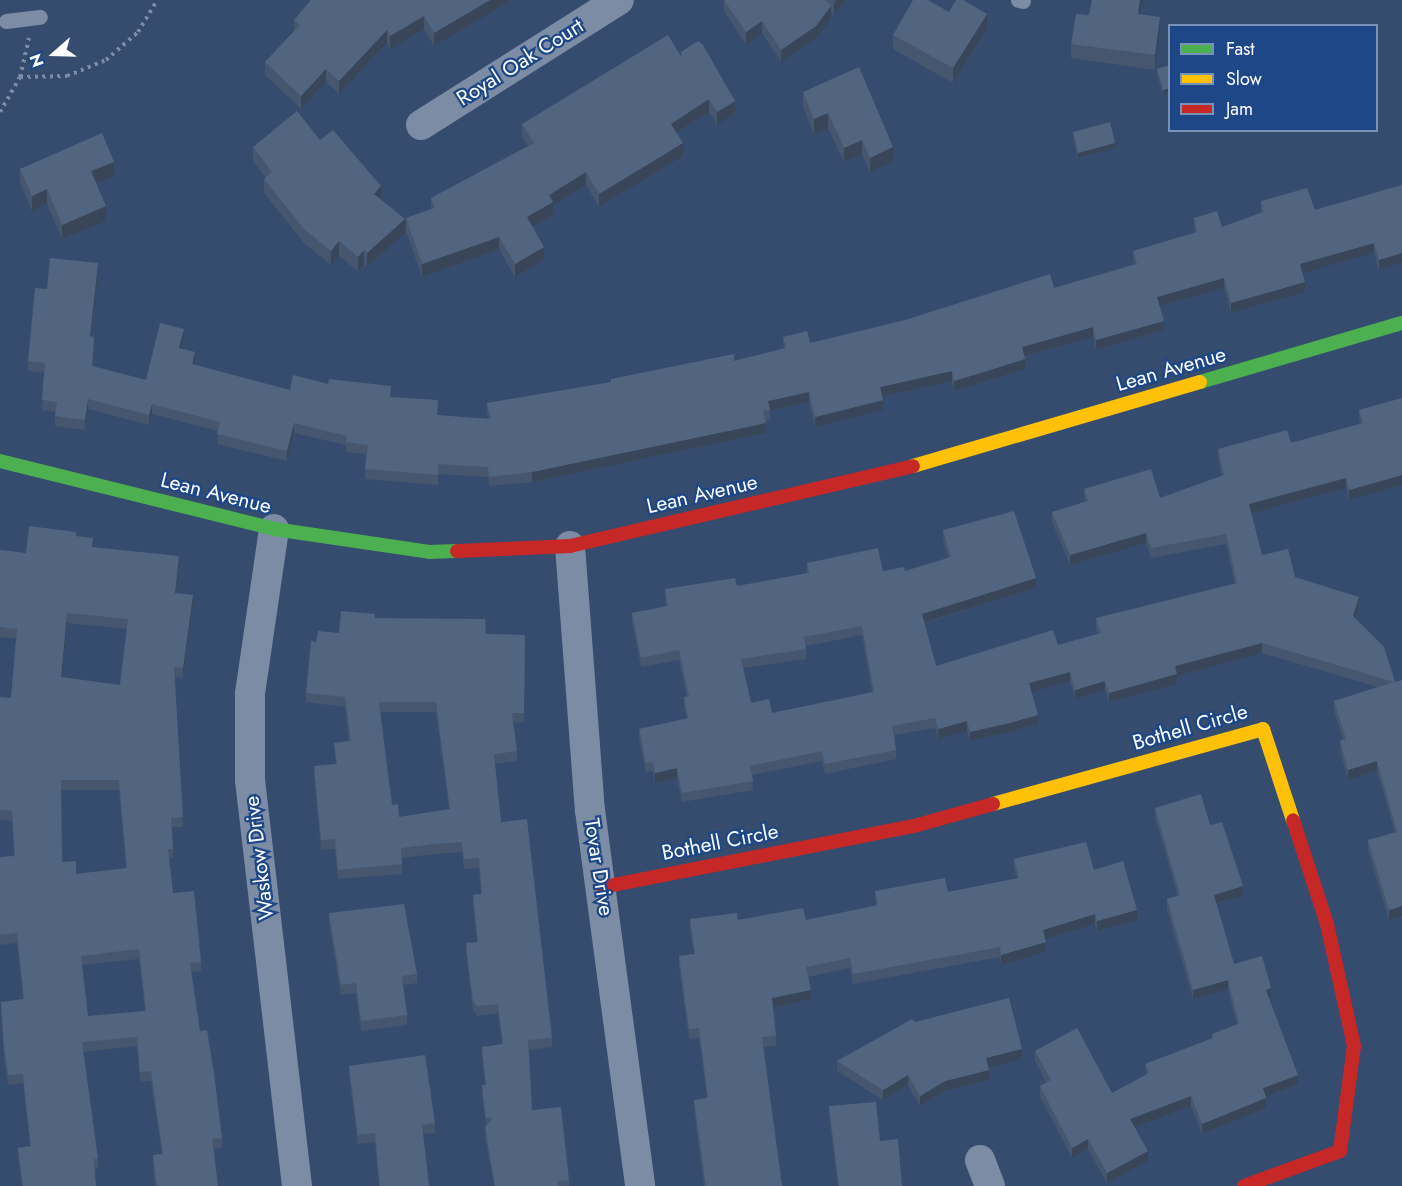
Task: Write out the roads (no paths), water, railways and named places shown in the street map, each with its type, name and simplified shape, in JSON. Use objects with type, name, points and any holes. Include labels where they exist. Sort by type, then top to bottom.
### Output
[{"type":"street","name":"Royal Oak Court","points":[[421,125],[619,0]]},
{"type":"street","name":"Lean Avenue","points":[[0,461],[274,529],[429,552],[570,546],[902,469],[1402,323]]},
{"type":"street","name":"Waskow Drive","points":[[274,529],[250,694],[250,780],[297,1186]]},
{"type":"street","name":"Tovar Drive","points":[[570,546],[590,810],[603,887],[640,1186]]},
{"type":"street","name":"Bothell Circle","points":[[603,887],[914,826],[1263,729],[1327,924],[1354,1046],[1340,1151],[1244,1186]]},
{"type":"lane","points":[[6,21],[40,17]]}]
